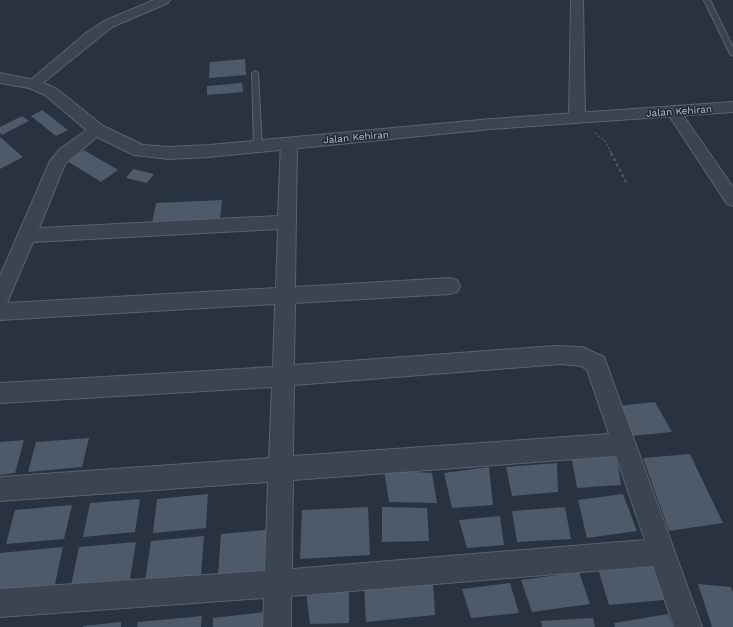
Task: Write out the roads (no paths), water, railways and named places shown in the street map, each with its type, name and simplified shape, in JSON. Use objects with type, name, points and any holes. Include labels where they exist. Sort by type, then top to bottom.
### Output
[{"type":"street","points":[[33,84],[91,36],[134,5],[164,0]]},
{"type":"street","points":[[577,0],[577,117]]},
{"type":"street","name":"Jalan Kehiran","points":[[0,78],[33,84],[58,96],[97,130],[140,151],[168,153],[258,147],[577,117],[733,107]]},
{"type":"street","points":[[673,111],[726,180],[733,200]]},
{"type":"street","points":[[1,293],[58,161],[66,153],[97,130]]},
{"type":"street","points":[[277,627],[289,144]]},
{"type":"street","points":[[26,235],[287,222]]},
{"type":"street","points":[[0,312],[450,286]]},
{"type":"street","points":[[0,393],[284,376],[580,354],[589,358],[596,364],[688,627]]},
{"type":"street","points":[[0,489],[624,444]]},
{"type":"street","points":[[0,603],[278,584],[662,552]]},
{"type":"lane","points":[[706,0],[733,54]]},
{"type":"lane","points":[[255,73],[258,147]]}]
